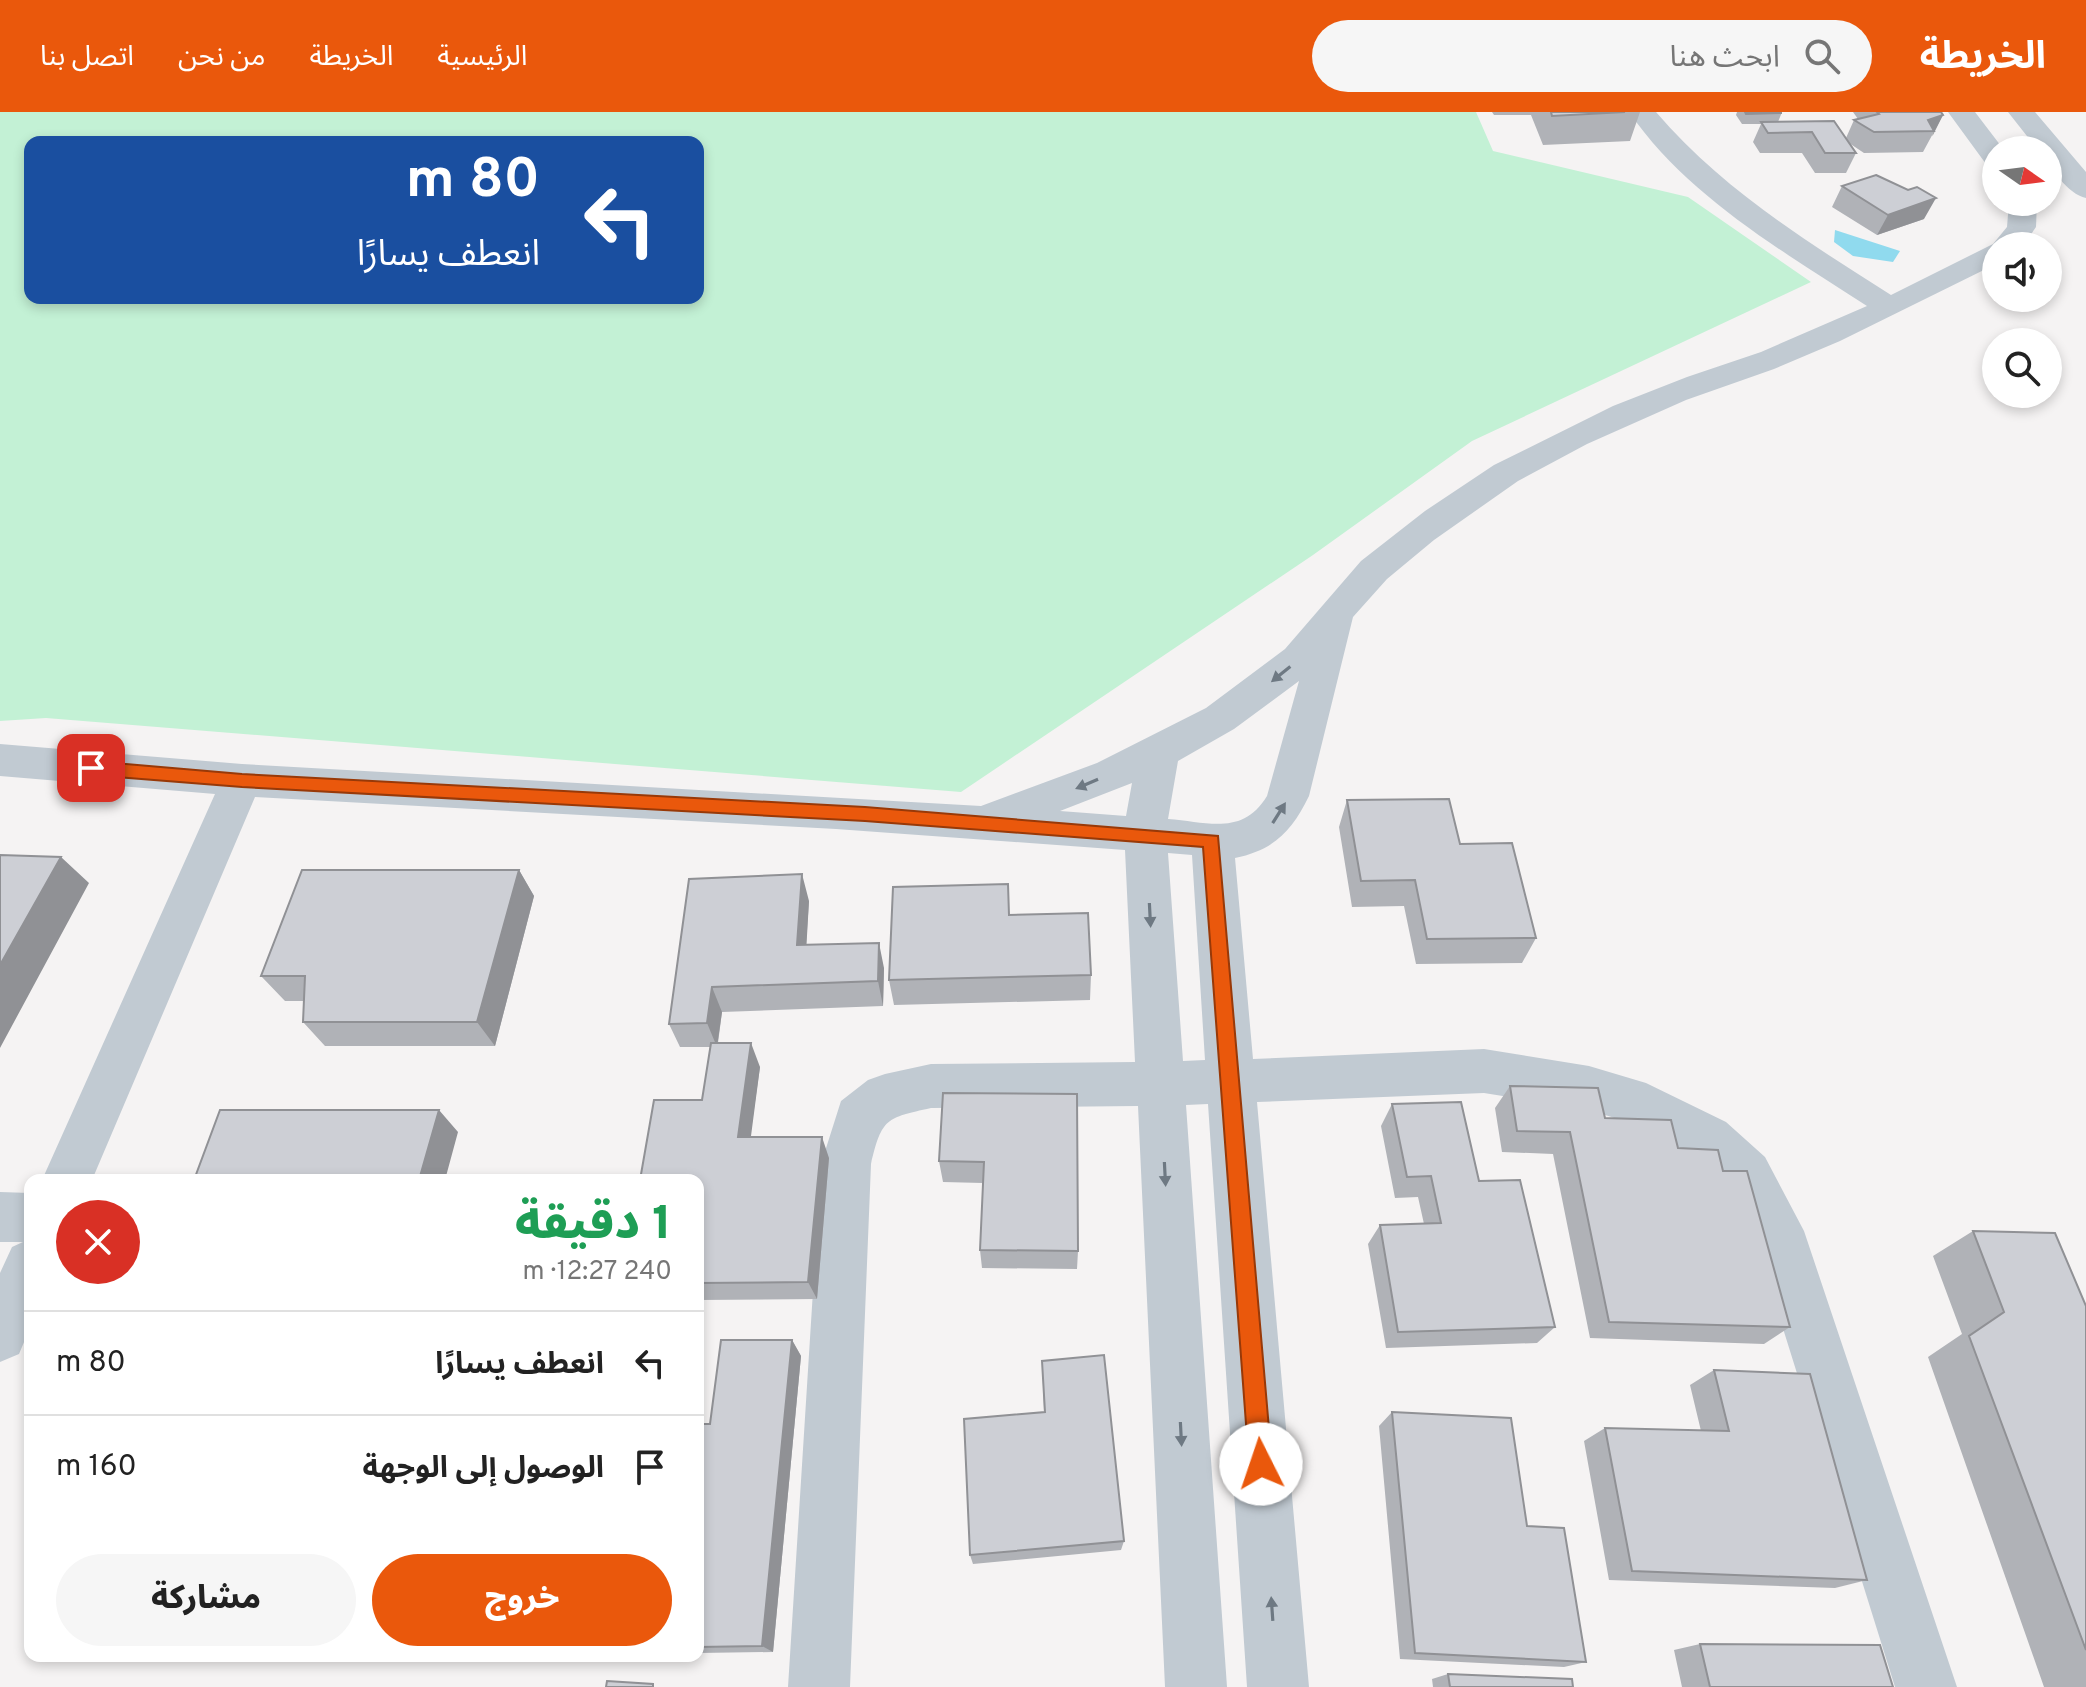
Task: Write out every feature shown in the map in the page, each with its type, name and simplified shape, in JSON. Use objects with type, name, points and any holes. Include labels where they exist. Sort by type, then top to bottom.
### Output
[{"type":"street","points":[[1642,112],[1676,152],[1721,194],[1887,306]]},
{"type":"street","points":[[1961,112],[1982,140]]},
{"type":"street","points":[[2021,112],[2086,190]]},
{"type":"street","points":[[980,822],[1060,796],[1159,754],[1203,730],[1288,669],[1373,571],[1444,515],[1508,472],[1592,430],[1696,385],[1770,360],[1982,259]]},
{"type":"street","points":[[0,760],[242,780],[980,822],[1146,837],[1212,841],[1251,838],[1264,832],[1279,817],[1296,775],[1335,618]]},
{"type":"street","points":[[1159,754],[1148,807],[1146,837],[1196,1687]]},
{"type":"street","points":[[70,1174],[242,780]]},
{"type":"street","points":[[1212,841],[1278,1687]]},
{"type":"street","points":[[819,1687],[846,1164],[858,1117],[885,1096],[931,1086],[1160,1084],[1484,1071],[1589,1088],[1646,1105],[1709,1138],[1747,1174],[1778,1231],[1926,1687]]},
{"type":"street","points":[[0,1217],[24,1218]]},
{"type":"street","points":[[0,1335],[24,1279]]},
{"type":"green space","points":[[0,112],[1476,112],[1493,151],[1688,197],[1811,282],[1472,441],[1313,555],[961,792],[46,718],[0,721]]},
{"type":"water","points":[[1835,230],[1900,251],[1893,262],[1853,256],[1834,242]]},
{"type":"building","points":[[1551,112],[1625,112],[1552,116]]},
{"type":"building","points":[[1781,112],[1781,113],[1746,114]]},
{"type":"building","points":[[1877,112],[1941,112],[1943,115],[1928,120],[1934,131],[1874,132],[1854,120],[1879,114]]},
{"type":"building","points":[[1834,121],[1856,153],[1825,153],[1812,132],[1768,133],[1761,122]]},
{"type":"building","points":[[1876,175],[1908,190],[1917,187],[1936,198],[1888,215],[1842,186]]},
{"type":"building","points":[[1449,799],[1460,844],[1512,843],[1536,938],[1427,939],[1415,880],[1361,881],[1347,800]]},
{"type":"building","points":[[0,855],[61,857],[0,965]]},
{"type":"building","points":[[302,870],[519,870],[477,1022],[303,1022],[305,976],[261,976]]},
{"type":"building","points":[[802,874],[797,945],[879,943],[878,981],[712,987],[707,1023],[669,1024],[689,879]]},
{"type":"building","points":[[1008,884],[1009,915],[1088,913],[1091,975],[889,980],[893,887]]},
{"type":"building","points":[[711,1043],[751,1043],[738,1137],[822,1137],[808,1282],[704,1283],[704,1174],[641,1174],[654,1100],[702,1100]]},
{"type":"building","points":[[1510,1086],[1598,1088],[1605,1118],[1671,1120],[1678,1148],[1718,1150],[1723,1171],[1747,1171],[1790,1327],[1609,1322],[1570,1132],[1517,1131]]},
{"type":"building","points":[[943,1093],[1077,1094],[1078,1251],[980,1250],[984,1162],[939,1161]]},
{"type":"building","points":[[1461,1102],[1479,1181],[1520,1180],[1555,1327],[1398,1332],[1380,1225],[1441,1223],[1431,1176],[1407,1177],[1392,1104]]},
{"type":"building","points":[[220,1110],[439,1110],[421,1174],[196,1174]]},
{"type":"building","points":[[1973,1231],[2055,1233],[2086,1306],[2086,1650],[1969,1336],[2004,1312]]},
{"type":"building","points":[[721,1340],[792,1340],[762,1646],[704,1647],[704,1424],[710,1424]]},
{"type":"building","points":[[1104,1355],[1124,1541],[970,1555],[964,1419],[1045,1412],[1042,1361]]},
{"type":"building","points":[[1714,1370],[1810,1374],[1867,1580],[1632,1571],[1605,1428],[1729,1431]]},
{"type":"building","points":[[1392,1412],[1511,1418],[1527,1526],[1564,1528],[1586,1662],[1415,1653]]},
{"type":"building","points":[[1700,1644],[1880,1645],[1893,1687],[1710,1687]]},
{"type":"building","points":[[1448,1674],[1572,1679],[1573,1687],[1450,1687]]},
{"type":"building","points":[[607,1681],[653,1684],[653,1687],[606,1687]]},
{"type":"route","points":[[91,768],[242,780],[865,814],[1212,841],[1261,1464]]}]
